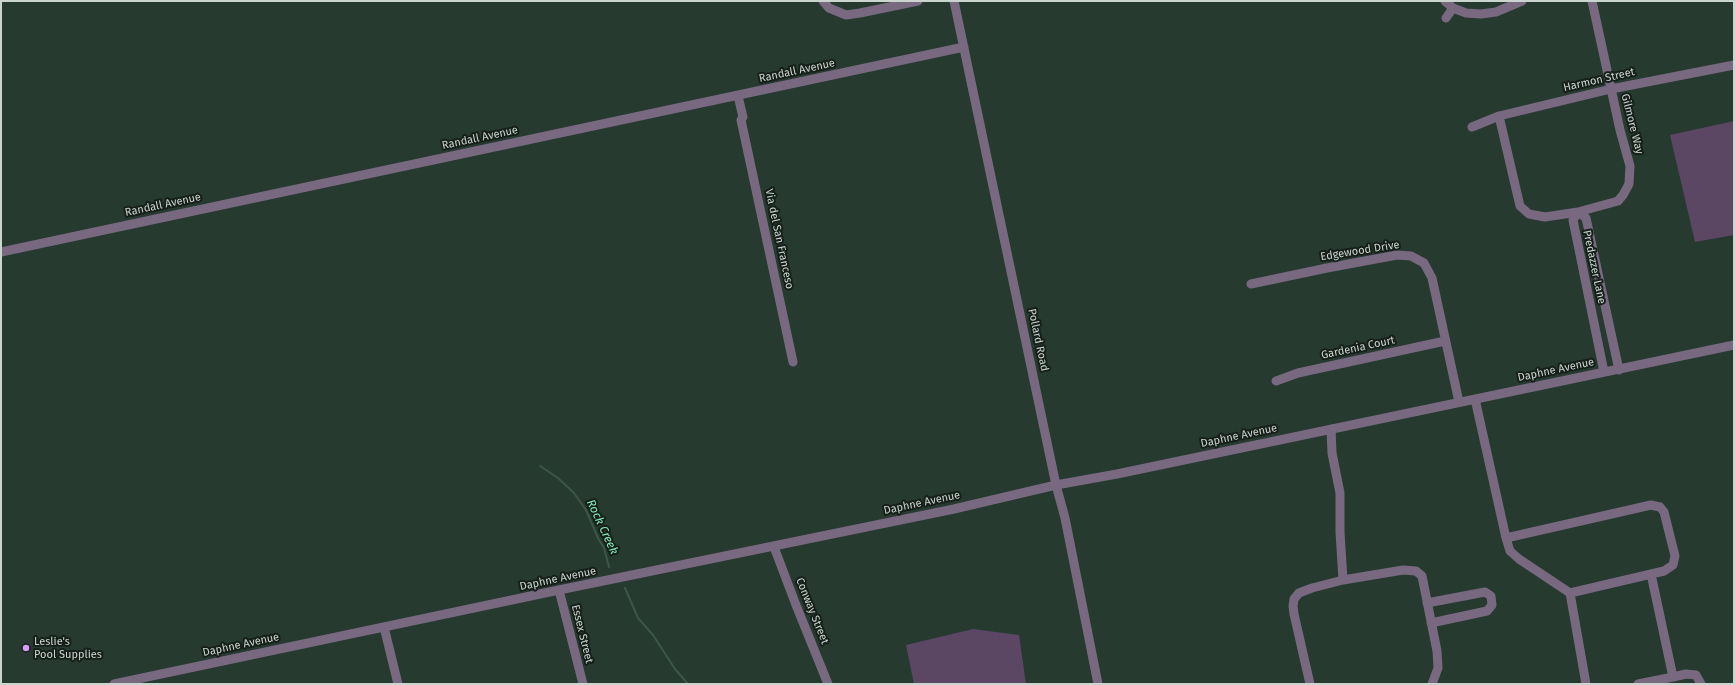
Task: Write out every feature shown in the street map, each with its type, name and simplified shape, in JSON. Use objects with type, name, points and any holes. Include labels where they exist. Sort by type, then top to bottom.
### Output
[{"type":"street","points":[[823,1],[829,8],[846,14],[860,13],[918,1]]},
{"type":"street","name":"Pollard Road","points":[[954,1],[1056,485],[1065,518],[1098,684]]},
{"type":"street","points":[[1445,1],[1454,8],[1466,13],[1481,14],[1496,12],[1522,1]]},
{"type":"street","name":"Gilmore Way","points":[[1499,116],[1520,206],[1529,214],[1545,217],[1578,212],[1618,201],[1629,184],[1630,166],[1611,89],[1592,1]]},
{"type":"street","points":[[1446,18],[1454,8]]},
{"type":"street","name":"Randall Avenue","points":[[1,252],[736,97],[964,47]]},
{"type":"street","name":"Harmon Street","points":[[1472,126],[1499,116],[1611,89],[1734,65]]},
{"type":"street","name":"Via del San Franceso","points":[[736,97],[738,117],[741,120],[793,362]]},
{"type":"street","name":"Predazzer Lane","points":[[1604,372],[1573,220],[1578,212],[1586,218],[1619,370]]},
{"type":"street","name":"Edgewood Drive","points":[[1251,284],[1397,255],[1411,256],[1424,263],[1432,278],[1459,402]]},
{"type":"street","points":[[1590,306],[1604,304]]},
{"type":"street","name":"Gardenia Court","points":[[1276,381],[1298,373],[1445,341]]},
{"type":"street","name":"Daphne Avenue","points":[[114,684],[139,681],[559,590],[954,509],[1056,485],[1117,474],[1734,345]]},
{"type":"street","points":[[1475,399],[1510,551],[1519,559],[1570,593],[1586,684]]},
{"type":"street","points":[[1331,429],[1332,453],[1340,493],[1340,532],[1343,580]]},
{"type":"street","points":[[1506,538],[1651,505],[1660,507],[1664,512],[1675,556],[1673,565],[1664,571],[1570,593]]},
{"type":"street","name":"Conway Street","points":[[774,547],[828,684]]},
{"type":"street","points":[[1310,684],[1294,614],[1294,599],[1299,593],[1343,580],[1403,570],[1416,571],[1422,576],[1437,651],[1438,668],[1432,684]]},
{"type":"street","points":[[1651,574],[1673,677]]},
{"type":"street","name":"Essex Street","points":[[559,590],[583,684]]},
{"type":"street","points":[[1427,602],[1485,592],[1491,596],[1492,605],[1487,611],[1431,623]]},
{"type":"street","points":[[384,627],[398,684]]},
{"type":"street","points":[[1638,684],[1686,674],[1696,675],[1701,684]]},
{"type":"shaded area","points":[[1734,121],[1734,235],[1695,242],[1670,135]]},
{"type":"shaded area","points":[[973,629],[1019,635],[1026,684],[914,684],[906,645]]},
{"type":"waterway","name":"Rock Creek","points":[[540,466],[558,478],[574,493],[586,510],[604,548],[609,567]]},
{"type":"waterway","name":"Rock Creek","points":[[625,588],[638,618],[653,635],[675,669],[688,684]]},
{"type":"place","name":"Leslie's Pool Supplies","points":[[26,648]]}]
